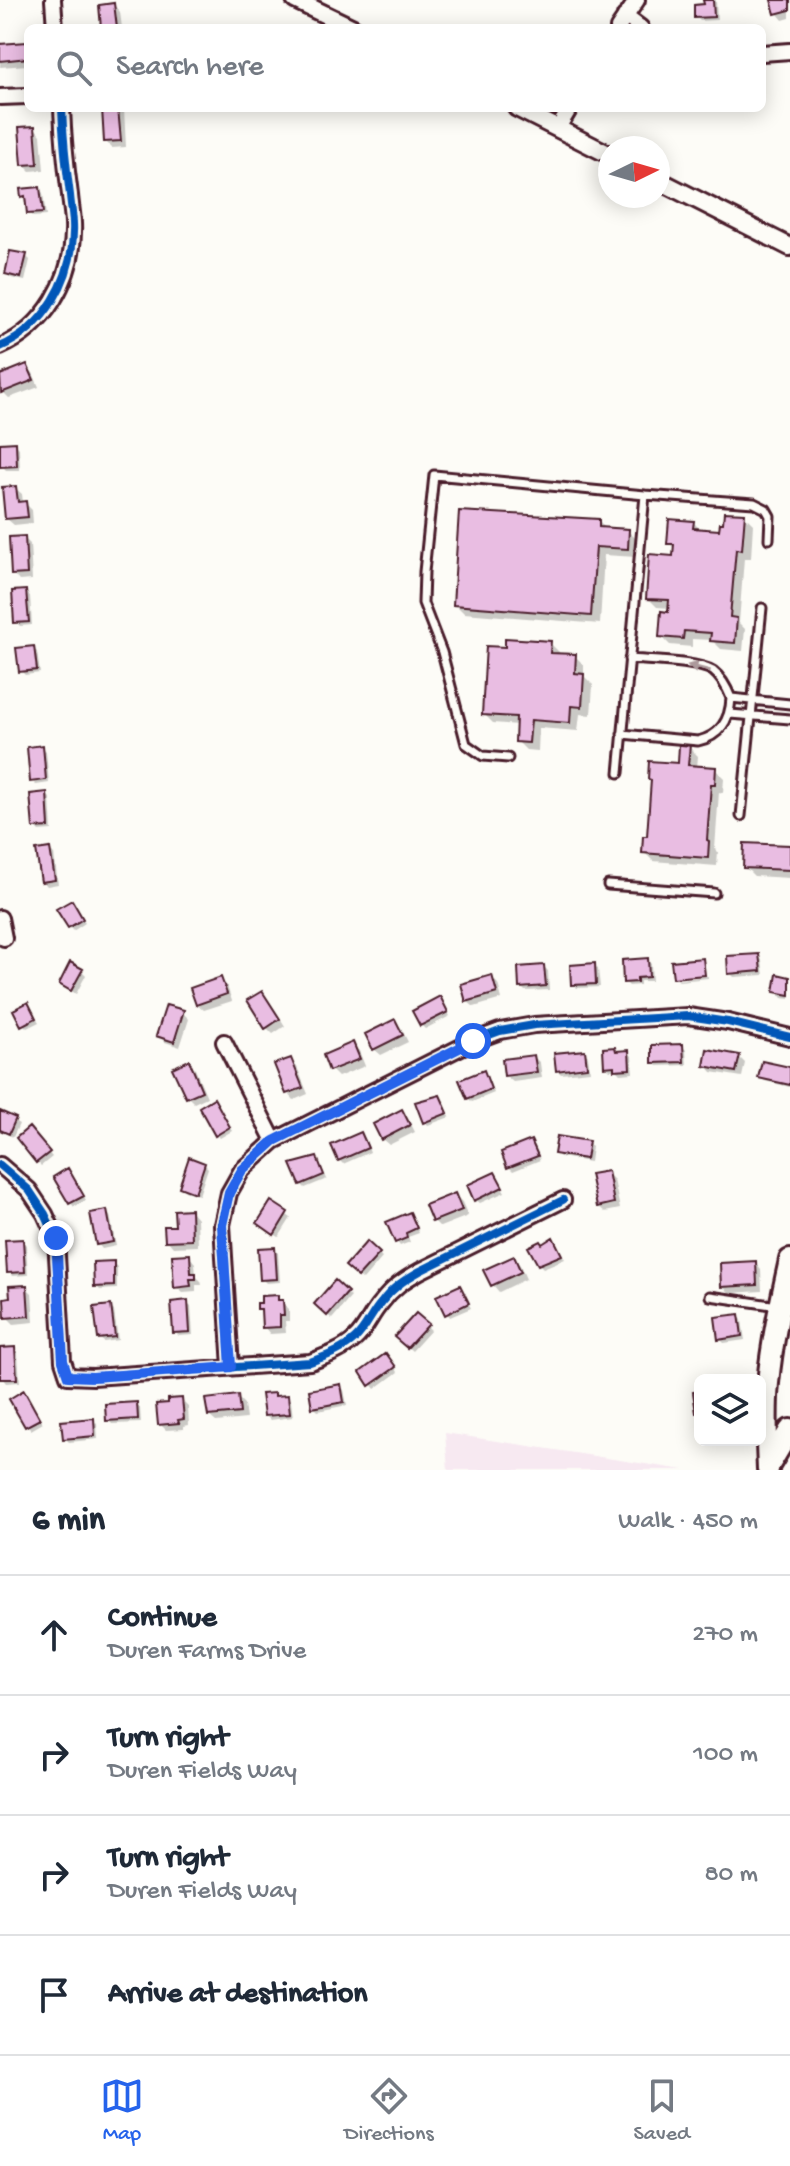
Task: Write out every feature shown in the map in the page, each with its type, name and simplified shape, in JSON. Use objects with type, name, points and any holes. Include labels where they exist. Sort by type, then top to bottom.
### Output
[{"type":"main road","points":[[768,1468],[768,1383],[790,1260]]},
{"type":"main road","points":[[768,1468],[790,1430]]},
{"type":"street","points":[[53,0],[55,24]]},
{"type":"street","points":[[295,0],[345,24]]},
{"type":"street","points":[[621,22],[637,0]]},
{"type":"street","points":[[766,53],[790,51]]},
{"type":"street","points":[[0,97],[24,96]]},
{"type":"street","points":[[0,347],[18,338],[43,315],[69,266],[73,232],[62,112]]},
{"type":"street","points":[[525,112],[598,149]]},
{"type":"street","points":[[558,128],[568,112]]},
{"type":"street","points":[[670,186],[790,247]]},
{"type":"street","points":[[0,918],[4,938]]},
{"type":"street","points":[[231,1367],[222,1225],[229,1193],[242,1170],[274,1141],[473,1041],[500,1031],[534,1025],[688,1016],[790,1037]]},
{"type":"street","points":[[224,1042],[274,1141]]},
{"type":"street","points":[[0,1165],[29,1190],[56,1238],[63,1361],[68,1376],[93,1377],[310,1362],[338,1352],[356,1338],[397,1284],[563,1200]]},
{"type":"lane","points":[[508,758],[483,756],[466,744],[442,652],[423,603],[434,475],[754,503],[766,509],[770,516],[769,539]]},
{"type":"lane","points":[[619,773],[645,495]]},
{"type":"lane","points":[[741,816],[762,608]]},
{"type":"lane","points":[[622,734],[698,741],[708,739],[718,731],[730,714],[731,698],[718,676],[701,666],[629,659]]},
{"type":"lane","points":[[731,698],[790,704]]},
{"type":"lane","points":[[730,714],[790,719]]},
{"type":"lane","points":[[608,885],[714,893]]},
{"type":"lane","points":[[710,1296],[780,1306]]},
{"type":"shaded area","points":[[445,1433],[684,1470],[448,1470]]},
{"type":"building","points":[[703,0],[713,0],[714,17],[694,18],[694,5],[704,4]]},
{"type":"building","points":[[771,0],[790,0],[790,10],[775,14]]},
{"type":"building","points":[[114,3],[117,24],[101,24],[99,5]]},
{"type":"building","points":[[24,42],[24,58],[0,61],[0,44]]},
{"type":"building","points":[[102,112],[118,112],[121,141],[104,142]]},
{"type":"building","points":[[35,126],[38,164],[22,165],[19,127]]},
{"type":"building","points":[[40,187],[43,213],[27,214],[25,196],[21,197],[20,189]]},
{"type":"building","points":[[10,251],[27,254],[21,278],[5,274]]},
{"type":"building","points":[[27,364],[34,380],[1,393],[0,375]]},
{"type":"building","points":[[16,442],[17,466],[0,467],[0,443]]},
{"type":"building","points":[[16,486],[18,502],[26,501],[28,517],[5,519],[2,487]]},
{"type":"building","points":[[459,511],[599,519],[599,527],[629,529],[628,549],[596,547],[591,616],[453,605]]},
{"type":"building","points":[[724,512],[745,513],[742,550],[736,549],[730,617],[737,618],[735,643],[710,641],[711,633],[684,631],[683,639],[659,637],[661,611],[668,612],[669,600],[646,599],[649,554],[673,556],[674,544],[667,544],[669,519],[694,521],[693,528],[719,530]]},
{"type":"building","points":[[25,536],[27,574],[11,575],[9,537]]},
{"type":"building","points":[[26,590],[29,622],[14,623],[12,591]]},
{"type":"building","points":[[505,638],[551,641],[550,653],[576,654],[575,673],[584,674],[582,707],[571,706],[570,723],[531,720],[529,743],[515,742],[516,717],[482,715],[486,646],[505,647]]},
{"type":"building","points":[[34,646],[37,670],[19,672],[16,648]]},
{"type":"building","points":[[43,745],[46,780],[30,782],[27,747]]},
{"type":"building","points":[[679,745],[690,745],[688,765],[716,767],[715,784],[711,784],[708,858],[642,853],[643,836],[647,836],[651,780],[648,779],[649,761],[678,763]]},
{"type":"building","points":[[47,792],[49,827],[33,828],[30,794]]},
{"type":"building","points":[[744,843],[790,845],[790,870],[743,868]]},
{"type":"building","points":[[50,848],[55,880],[41,882],[36,850]]},
{"type":"building","points":[[72,900],[83,919],[68,928],[56,909]]},
{"type":"building","points":[[759,954],[761,971],[728,974],[727,956]]},
{"type":"building","points":[[648,958],[649,977],[623,983],[622,960]]},
{"type":"building","points":[[703,958],[705,975],[673,978],[671,961]]},
{"type":"building","points":[[70,962],[83,969],[71,991],[59,984]]},
{"type":"building","points":[[595,963],[596,984],[571,985],[570,965]]},
{"type":"building","points":[[544,965],[546,986],[519,988],[518,967]]},
{"type":"building","points":[[777,974],[790,977],[790,995],[774,992]]},
{"type":"building","points":[[492,975],[497,993],[466,1002],[461,984]]},
{"type":"building","points":[[221,977],[227,994],[196,1005],[190,988]]},
{"type":"building","points":[[262,991],[280,1019],[265,1029],[247,1000]]},
{"type":"building","points":[[440,996],[448,1012],[420,1026],[412,1011]]},
{"type":"building","points":[[28,1002],[36,1018],[21,1026],[13,1010]]},
{"type":"building","points":[[166,1005],[184,1010],[174,1042],[156,1036]]},
{"type":"building","points":[[395,1019],[403,1035],[373,1050],[365,1034]]},
{"type":"building","points":[[353,1042],[360,1059],[329,1071],[323,1055]]},
{"type":"building","points":[[683,1044],[684,1062],[652,1063],[652,1045]]},
{"type":"building","points":[[615,1047],[616,1051],[629,1050],[630,1069],[604,1067],[603,1048]]},
{"type":"building","points":[[707,1049],[740,1055],[736,1072],[704,1066]]},
{"type":"building","points":[[585,1050],[587,1067],[556,1071],[554,1053]]},
{"type":"building","points":[[534,1055],[537,1072],[504,1076],[502,1059]]},
{"type":"building","points":[[291,1058],[303,1088],[286,1094],[274,1064]]},
{"type":"building","points":[[189,1060],[202,1091],[186,1098],[172,1068]]},
{"type":"building","points":[[762,1061],[790,1067],[790,1085],[758,1078]]},
{"type":"building","points":[[484,1070],[491,1089],[467,1099],[459,1080]]},
{"type":"building","points":[[440,1095],[448,1113],[423,1123],[415,1102]]},
{"type":"building","points":[[214,1098],[230,1127],[215,1136],[199,1107]]},
{"type":"building","points":[[402,1109],[410,1125],[381,1140],[373,1124]]},
{"type":"building","points":[[0,1111],[16,1118],[9,1134],[0,1130]]},
{"type":"building","points":[[29,1127],[50,1152],[36,1163],[16,1138]]},
{"type":"building","points":[[361,1132],[368,1148],[338,1161],[331,1145]]},
{"type":"building","points":[[557,1136],[589,1141],[586,1159],[554,1154]]},
{"type":"building","points":[[531,1140],[538,1156],[507,1168],[501,1152]]},
{"type":"building","points":[[189,1157],[205,1163],[195,1193],[179,1187]]},
{"type":"building","points":[[317,1157],[324,1175],[300,1185],[291,1164]]},
{"type":"building","points":[[68,1168],[84,1196],[69,1204],[53,1177]]},
{"type":"building","points":[[608,1171],[614,1203],[597,1207],[590,1174]]},
{"type":"building","points":[[495,1172],[503,1187],[474,1201],[467,1185]]},
{"type":"building","points":[[455,1193],[462,1210],[432,1222],[425,1205]]},
{"type":"building","points":[[271,1201],[288,1212],[274,1235],[257,1223]]},
{"type":"building","points":[[191,1209],[192,1240],[165,1241],[164,1226],[175,1226],[174,1210]]},
{"type":"building","points":[[107,1210],[113,1242],[96,1245],[90,1213]]},
{"type":"building","points":[[410,1212],[417,1228],[406,1233],[407,1238],[395,1243],[386,1222]]},
{"type":"building","points":[[553,1237],[562,1255],[538,1265],[528,1247],[540,1241],[542,1244]]},
{"type":"building","points":[[23,1239],[25,1272],[7,1273],[5,1240]]},
{"type":"building","points":[[367,1241],[380,1253],[358,1277],[345,1266]]},
{"type":"building","points":[[275,1247],[277,1279],[260,1280],[258,1248]]},
{"type":"building","points":[[190,1254],[191,1273],[196,1273],[196,1279],[190,1279],[191,1286],[174,1288],[172,1255]]},
{"type":"building","points":[[514,1256],[521,1272],[491,1286],[483,1270]]},
{"type":"building","points":[[114,1261],[114,1286],[94,1287],[93,1262]]},
{"type":"building","points":[[756,1261],[757,1285],[721,1287],[720,1263]]},
{"type":"building","points":[[335,1280],[348,1292],[327,1316],[314,1304]]},
{"type":"building","points":[[27,1285],[29,1316],[5,1318],[4,1298],[10,1297],[9,1286]]},
{"type":"building","points":[[460,1285],[469,1303],[445,1315],[436,1296]]},
{"type":"building","points":[[278,1295],[278,1300],[283,1300],[284,1315],[280,1315],[280,1327],[262,1328],[261,1309],[257,1309],[257,1303],[261,1303],[261,1296]]},
{"type":"building","points":[[188,1300],[190,1332],[173,1333],[171,1302]]},
{"type":"building","points":[[111,1305],[115,1337],[98,1339],[94,1307]]},
{"type":"building","points":[[416,1313],[429,1324],[407,1348],[394,1337]]},
{"type":"building","points":[[739,1314],[742,1336],[718,1340],[715,1317]]},
{"type":"building","points":[[15,1347],[17,1379],[0,1379],[0,1348]]},
{"type":"building","points":[[386,1353],[396,1367],[369,1386],[360,1372]]},
{"type":"building","points":[[341,1384],[344,1402],[312,1408],[309,1390]]},
{"type":"building","points":[[24,1390],[40,1419],[25,1427],[9,1399]]},
{"type":"building","points":[[275,1393],[275,1396],[288,1395],[290,1414],[264,1416],[261,1394]]},
{"type":"building","points":[[238,1395],[240,1413],[208,1416],[205,1399]]},
{"type":"building","points":[[182,1398],[184,1419],[178,1420],[179,1423],[158,1425],[156,1404]]},
{"type":"building","points":[[137,1402],[138,1419],[106,1421],[105,1404]]},
{"type":"building","points":[[94,1418],[95,1436],[63,1439],[61,1421]]},
{"type":"cycle path","points":[[0,347],[16,339],[43,315],[68,268],[73,223],[62,112]]},
{"type":"cycle path","points":[[231,1367],[222,1225],[229,1193],[242,1170],[274,1141],[473,1041],[500,1031],[534,1025],[688,1016],[790,1037]]},
{"type":"cycle path","points":[[0,1165],[29,1190],[56,1238],[63,1361],[68,1376],[93,1377],[310,1362],[339,1350],[355,1339],[385,1298],[409,1278],[563,1200]]},
{"type":"route","points":[[56,1238],[63,1361],[68,1376],[231,1367],[222,1225],[229,1193],[242,1170],[274,1141],[473,1041]]}]
